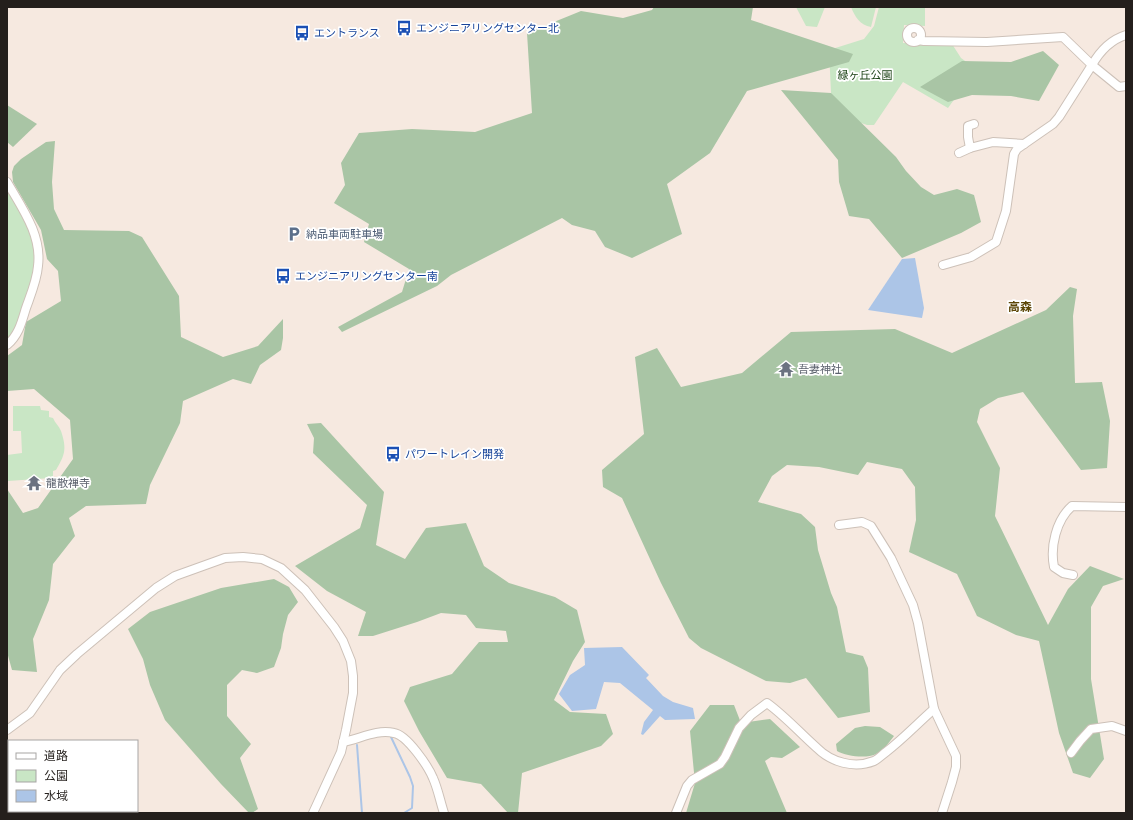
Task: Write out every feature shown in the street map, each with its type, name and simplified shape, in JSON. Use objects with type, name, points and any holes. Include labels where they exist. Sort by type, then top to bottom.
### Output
[{"type":"street","points":[[943,265],[971,257],[996,242],[1006,211],[1014,154],[1017,149],[1053,124],[1059,117],[1098,54],[1110,43],[1126,35]]},
{"type":"street","points":[[918,40],[987,42],[1062,37],[1092,65],[1119,87],[1126,86]]},
{"type":"street","points":[[970,148],[968,126],[974,124]]},
{"type":"street","points":[[959,153],[970,148],[993,142],[1024,144]]},
{"type":"street","points":[[7,182],[32,227],[38,247],[39,258],[37,276],[19,329],[17,334],[7,345]]},
{"type":"street","points":[[1074,575],[1063,573],[1054,567],[1052,555],[1054,540],[1066,512],[1072,506],[1126,507]]},
{"type":"street","points":[[839,525],[862,522],[872,526],[891,558],[913,605],[933,697],[934,709],[956,756],[956,768],[942,813]]},
{"type":"street","points":[[7,730],[30,713],[60,670],[156,588],[175,576],[225,558],[243,557],[262,559],[280,568],[305,590],[334,626],[351,660],[354,676],[353,693],[341,752],[313,813]]},
{"type":"street","points":[[676,813],[687,786],[692,780],[720,764],[739,728],[751,715],[767,703],[778,710],[829,758],[854,764],[866,763],[875,760],[892,747],[934,709]]},
{"type":"street","points":[[1071,753],[1080,740],[1091,729],[1112,726],[1126,731]]},
{"type":"street","points":[[343,742],[383,732],[394,733],[403,737],[433,777],[444,813]]},
{"type":"street","points":[[7,756],[8,768]]},
{"type":"green space","points":[[654,7],[753,7],[751,20],[853,54],[849,62],[747,91],[710,153],[667,184],[682,234],[632,258],[605,247],[595,231],[572,225],[562,218],[451,275],[437,286],[342,332],[338,327],[402,292],[409,269],[364,242],[369,224],[334,203],[345,185],[341,163],[359,133],[412,129],[475,132],[532,113],[527,33],[581,11],[623,18],[652,10]]},
{"type":"green space","points":[[796,7],[825,7],[817,27],[806,26]]},
{"type":"green space","points":[[851,7],[876,7],[871,27],[858,20]]},
{"type":"green space","name":"緑ヶ丘公園","points":[[879,7],[925,7],[925,26],[904,25],[903,43],[952,44],[961,58],[976,69],[948,108],[903,82],[874,125],[867,125],[838,115],[831,93],[829,50],[864,39],[874,26]]},
{"type":"green space","points":[[1043,51],[1059,65],[1039,101],[1011,96],[972,95],[948,102],[920,87],[962,61],[1011,62]]},
{"type":"green space","points":[[781,90],[831,93],[896,157],[906,171],[921,187],[934,195],[957,189],[974,195],[981,222],[961,233],[902,258],[869,219],[849,216],[839,182],[838,160]]},
{"type":"green space","points":[[7,105],[37,124],[13,147],[7,142]]},
{"type":"green space","points":[[55,141],[52,182],[54,209],[64,230],[129,231],[142,237],[179,296],[181,337],[223,357],[258,346],[283,319],[283,338],[281,350],[260,365],[251,384],[233,379],[183,401],[180,423],[150,485],[146,504],[86,506],[69,518],[75,536],[53,564],[49,600],[33,639],[37,672],[12,670],[7,652],[7,489],[23,513],[38,508],[73,459],[70,420],[34,389],[7,391],[7,356],[22,345],[26,322],[61,301],[58,271],[47,259],[41,230],[13,182],[12,172],[14,166],[21,159],[46,142]]},
{"type":"green space","points":[[7,189],[28,226],[33,246],[34,260],[33,275],[26,303],[7,343]]},
{"type":"green space","points":[[1070,287],[1077,289],[1073,316],[1075,383],[1102,382],[1110,421],[1107,468],[1081,470],[1023,392],[998,398],[980,409],[977,422],[1000,468],[995,516],[1048,625],[1068,589],[1090,566],[1124,579],[1103,586],[1091,607],[1091,679],[1104,759],[1090,778],[1073,773],[1059,733],[1039,641],[1016,635],[977,616],[957,574],[909,552],[916,520],[915,487],[902,469],[867,462],[858,475],[819,467],[787,465],[772,476],[758,502],[801,514],[815,527],[818,550],[831,593],[837,607],[846,652],[863,656],[868,668],[870,712],[838,718],[806,678],[790,683],[766,681],[701,648],[689,638],[661,583],[622,498],[603,487],[602,470],[644,434],[635,357],[657,348],[681,387],[742,373],[791,332],[895,329],[952,353],[1046,310]]},
{"type":"green space","points":[[13,406],[40,406],[41,410],[49,411],[49,417],[53,418],[60,429],[63,437],[64,452],[56,470],[53,471],[53,476],[51,478],[8,481],[7,455],[22,453],[21,431],[13,431]]},
{"type":"green space","points":[[321,423],[384,492],[376,545],[405,559],[426,528],[466,523],[484,566],[509,583],[555,597],[577,610],[585,642],[573,661],[554,700],[570,712],[606,714],[613,734],[601,746],[522,773],[518,813],[508,813],[481,784],[447,778],[419,731],[404,701],[410,687],[452,674],[479,642],[508,642],[506,631],[476,628],[466,615],[441,613],[373,636],[358,636],[366,612],[327,591],[295,566],[360,528],[367,505],[313,453],[314,438],[307,424]]},
{"type":"green space","points":[[274,579],[289,587],[298,602],[288,615],[281,648],[274,667],[257,673],[242,670],[227,685],[227,716],[251,744],[240,758],[258,809],[252,813],[249,813],[221,784],[165,720],[150,685],[143,659],[128,629],[150,612],[221,588]]},
{"type":"green space","points":[[710,705],[734,705],[741,723],[770,719],[800,747],[782,758],[771,757],[765,761],[787,813],[686,813],[695,783],[690,731]]},
{"type":"green space","points":[[865,726],[880,727],[894,736],[879,753],[872,756],[856,756],[837,751],[836,744],[855,728]]},
{"type":"water","points":[[915,258],[924,308],[922,318],[868,310],[902,259]]},
{"type":"water","points":[[622,647],[649,675],[646,678],[663,696],[673,702],[693,708],[695,719],[665,720],[660,716],[643,735],[641,734],[644,722],[653,710],[620,683],[604,682],[596,709],[572,711],[559,694],[570,675],[585,665],[584,648]]},
{"type":"waterway","points":[[391,737],[413,786],[412,808],[404,813]]},
{"type":"waterway","points":[[357,745],[362,813]]},
{"type":"place","name":"エンジニアリングセンター北","points":[[404,28]]},
{"type":"place","name":"エントランス","points":[[302,33]]},
{"type":"place","name":"納品車両駐車場","points":[[294,234]]},
{"type":"place","name":"エンジニアリングセンター南","points":[[283,276]]},
{"type":"place","name":"吾妻神社","points":[[786,369]]},
{"type":"place","name":"パワートレイン開発","points":[[393,454]]},
{"type":"place","name":"龍散禅寺","points":[[34,483]]},
{"type":"district","name":"高森","points":[[1020,307]]}]
